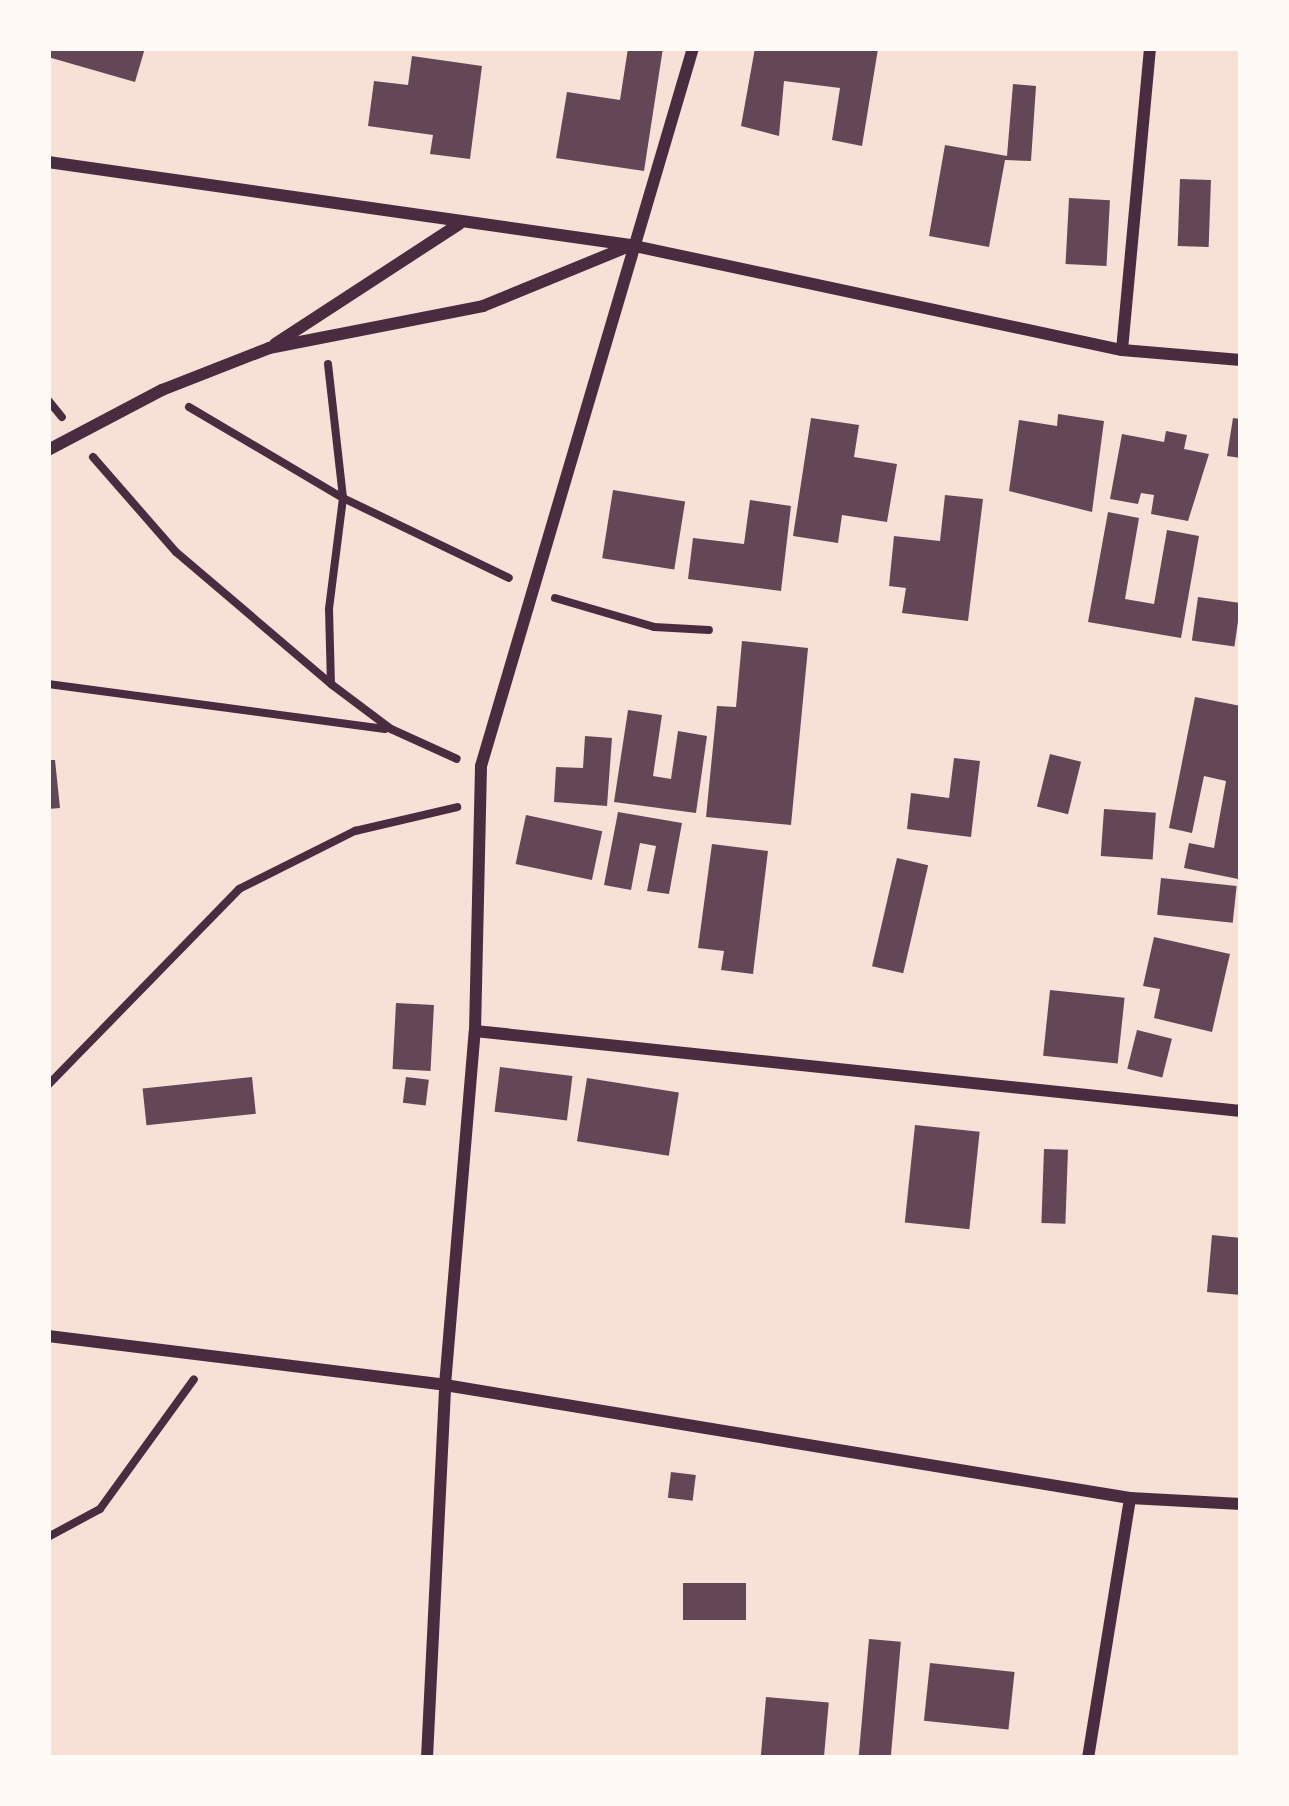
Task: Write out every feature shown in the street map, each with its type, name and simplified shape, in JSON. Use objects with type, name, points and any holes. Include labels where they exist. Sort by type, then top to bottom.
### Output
[{"type":"street","points":[[427,1758],[445,1385],[475,1031],[481,766],[630,245],[694,48]]},
{"type":"street","points":[[1122,350],[1150,48]]},
{"type":"street","points":[[48,162],[630,245],[1122,350],[1241,360]]},
{"type":"street","points":[[48,451],[162,390],[269,348],[460,223]]},
{"type":"street","points":[[269,348],[483,306],[630,245]]},
{"type":"street","points":[[475,1031],[1241,1111]]},
{"type":"street","points":[[48,1336],[445,1385],[1130,1498],[1241,1504]]},
{"type":"street","points":[[1088,1758],[1130,1498]]},
{"type":"path","points":[[323,339],[343,498],[329,610],[331,684]]},
{"type":"path","points":[[162,390],[343,498],[529,586],[613,618],[710,630]]},
{"type":"path","points":[[76,435],[176,552],[331,684],[391,729],[481,766]]},
{"type":"path","points":[[48,684],[391,729]]},
{"type":"path","points":[[48,1085],[239,889],[355,831],[480,803]]},
{"type":"path","points":[[48,1537],[100,1510],[213,1357]]},
{"type":"building","points":[[48,48],[145,48],[135,82],[48,57]]},
{"type":"building","points":[[628,48],[663,48],[644,171],[556,158],[567,92],[620,100]]},
{"type":"building","points":[[755,48],[878,49],[862,146],[832,140],[840,88],[784,81],[779,136],[741,126]]},
{"type":"building","points":[[412,56],[482,66],[470,159],[430,154],[433,135],[368,126],[374,81],[408,85]]},
{"type":"building","points":[[1013,84],[1036,86],[1031,161],[1005,160],[989,247],[929,236],[945,145],[1007,156]]},
{"type":"building","points":[[1180,179],[1211,180],[1209,247],[1178,246]]},
{"type":"building","points":[[1069,198],[1110,200],[1106,266],[1066,264]]},
{"type":"building","points":[[1058,414],[1104,421],[1092,512],[1009,491],[1019,420],[1057,426]]},
{"type":"building","points":[[811,418],[859,425],[854,457],[897,464],[887,522],[842,515],[838,543],[793,536]]},
{"type":"building","points":[[1233,418],[1241,419],[1241,458],[1227,456]]},
{"type":"building","points":[[1166,431],[1187,435],[1184,449],[1209,454],[1188,521],[1151,514],[1154,495],[1141,493],[1138,504],[1110,499],[1122,434],[1164,442]]},
{"type":"building","points":[[613,490],[685,501],[674,570],[602,558]]},
{"type":"building","points":[[945,495],[983,499],[968,621],[902,613],[906,588],[889,586],[894,536],[940,541]]},
{"type":"building","points":[[750,500],[791,506],[781,591],[688,579],[693,538],[744,544]]},
{"type":"building","points":[[1108,512],[1139,518],[1125,599],[1154,604],[1167,530],[1199,536],[1181,638],[1088,622]]},
{"type":"building","points":[[1198,597],[1241,603],[1234,647],[1192,641]]},
{"type":"building","points":[[742,641],[808,648],[791,825],[706,817],[717,706],[736,707]]},
{"type":"building","points":[[1195,697],[1241,706],[1238,879],[1184,868],[1189,843],[1214,848],[1226,781],[1204,776],[1192,833],[1169,828]]},
{"type":"building","points":[[628,710],[662,715],[653,776],[671,779],[678,731],[707,736],[696,813],[614,802]]},
{"type":"building","points":[[585,736],[612,738],[607,806],[554,802],[556,767],[583,768]]},
{"type":"building","points":[[1050,754],[1081,762],[1068,814],[1037,806]]},
{"type":"building","points":[[954,758],[980,761],[971,837],[907,829],[911,793],[949,798]]},
{"type":"building","points":[[48,760],[55,760],[60,808],[48,809]]},
{"type":"building","points":[[1104,809],[1156,813],[1153,860],[1101,856]]},
{"type":"building","points":[[618,812],[682,823],[669,894],[647,891],[656,846],[640,843],[631,890],[604,885]]},
{"type":"building","points":[[526,815],[602,831],[592,880],[516,864]]},
{"type":"building","points":[[712,844],[768,851],[753,974],[721,970],[724,951],[698,948]]},
{"type":"building","points":[[897,858],[928,865],[903,973],[872,966]]},
{"type":"building","points":[[1161,878],[1237,886],[1233,923],[1157,915]]},
{"type":"building","points":[[1154,937],[1230,954],[1212,1032],[1154,1018],[1160,989],[1143,986]]},
{"type":"building","points":[[1050,990],[1125,998],[1118,1063],[1043,1056]]},
{"type":"building","points":[[396,1003],[434,1005],[430,1071],[393,1069]]},
{"type":"building","points":[[1137,1030],[1172,1039],[1162,1078],[1127,1069]]},
{"type":"building","points":[[500,1067],[572,1076],[567,1121],[495,1112]]},
{"type":"building","points":[[252,1077],[256,1114],[146,1125],[143,1088]]},
{"type":"building","points":[[406,1077],[429,1080],[426,1106],[403,1103]]},
{"type":"building","points":[[587,1078],[679,1093],[669,1156],[577,1141]]},
{"type":"building","points":[[915,1125],[980,1132],[969,1229],[905,1222]]},
{"type":"building","points":[[1044,1149],[1068,1150],[1065,1224],[1041,1223]]},
{"type":"building","points":[[1212,1235],[1241,1238],[1241,1295],[1207,1292]]},
{"type":"building","points":[[671,1472],[696,1475],[693,1501],[668,1498]]},
{"type":"building","points":[[683,1583],[746,1583],[746,1620],[683,1620]]},
{"type":"building","points":[[869,1639],[901,1642],[891,1758],[859,1758]]},
{"type":"building","points":[[930,1663],[1015,1672],[1008,1730],[924,1721]]},
{"type":"building","points":[[766,1697],[829,1702],[824,1758],[761,1758]]}]
